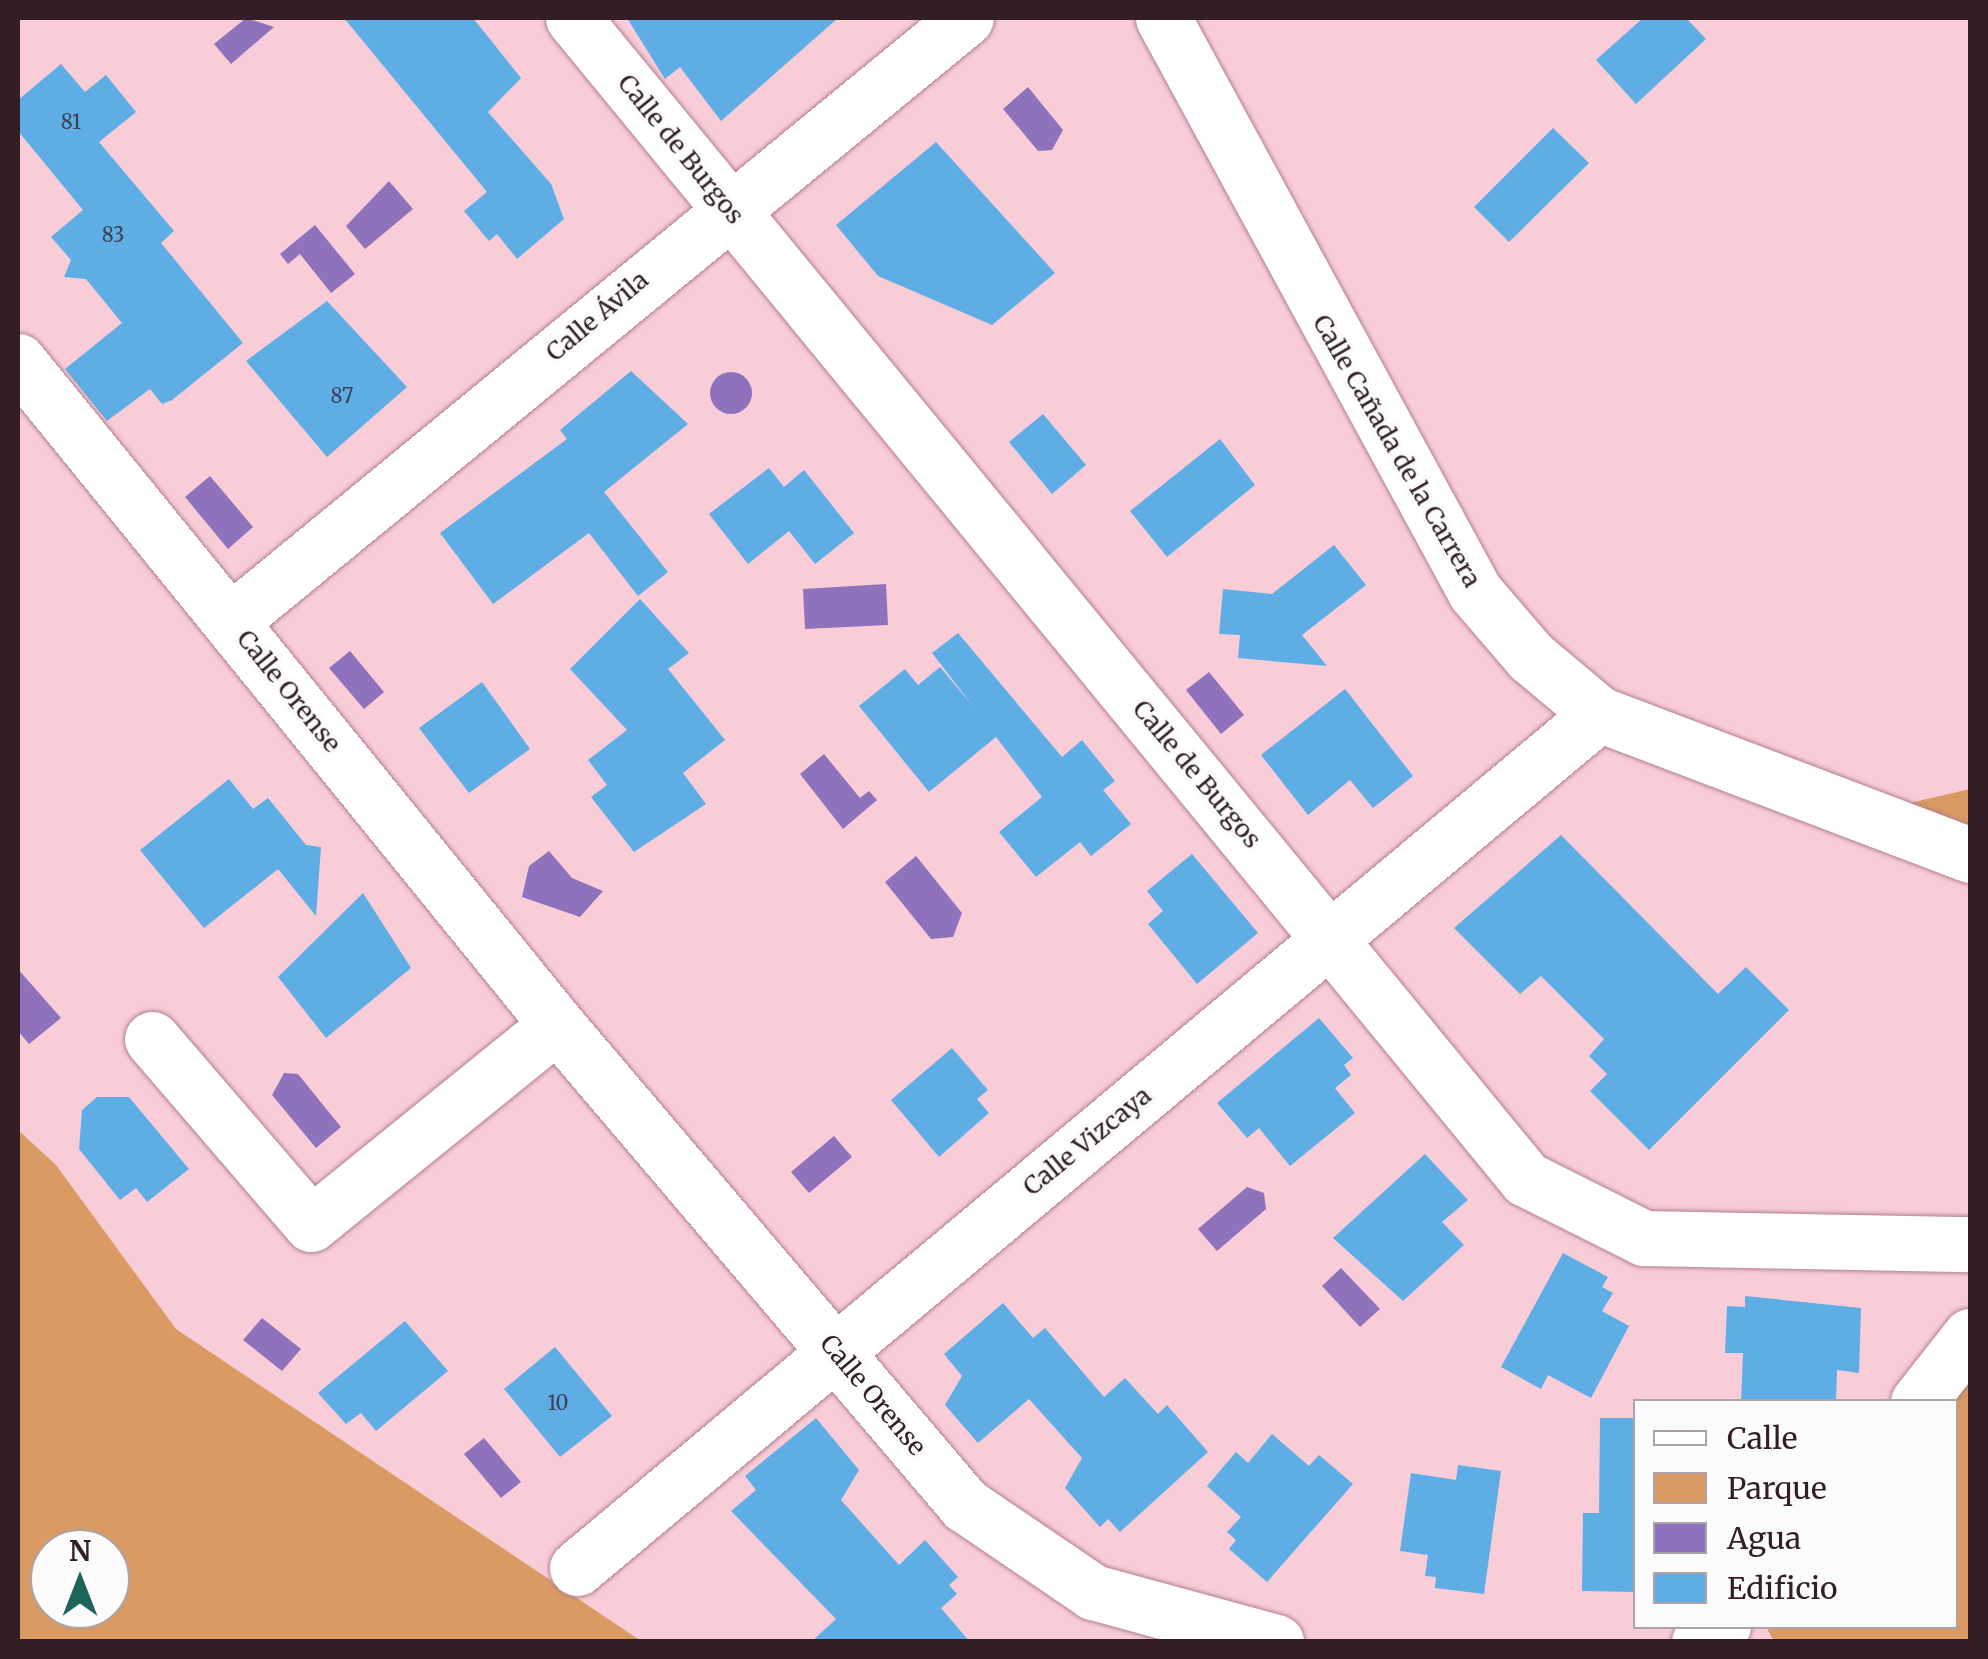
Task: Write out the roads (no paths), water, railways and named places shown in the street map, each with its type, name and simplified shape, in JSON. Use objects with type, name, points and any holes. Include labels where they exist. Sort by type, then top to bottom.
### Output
[{"type":"street","name":"Calle de Burgos","points":[[573,18],[1333,939],[1526,1179],[1644,1238],[1970,1244]]},
{"type":"street","name":"Calle Ávila","points":[[232,620],[728,208],[966,18]]},
{"type":"street","name":"Calle Cañada de la Carrera","points":[[1164,18],[1475,592],[1531,657],[1599,714],[1970,855]]},
{"type":"street","name":"Calle Orense","points":[[18,360],[557,1024],[965,1505],[1093,1592],[1276,1642]]},
{"type":"street","name":"Calle Vizcaya","points":[[577,1568],[834,1348],[1333,939],[1599,714]]},
{"type":"street","points":[[152,1039],[312,1224],[557,1024]]},
{"type":"street","points":[[1920,1399],[1970,1336]]},
{"type":"water","points":[[246,18],[274,27],[231,64],[214,44]]},
{"type":"water","points":[[1028,87],[1063,130],[1052,150],[1038,151],[1003,109]]},
{"type":"water","points":[[389,181],[413,209],[365,249],[346,226]]},
{"type":"water","points":[[315,225],[355,274],[331,293],[300,254],[288,264],[280,254]]},
{"type":"water","points":[[731,372],[746,378],[752,393],[746,408],[731,414],[716,408],[710,393],[716,378]]},
{"type":"water","points":[[210,476],[253,527],[228,549],[185,497]]},
{"type":"water","points":[[886,584],[888,625],[805,629],[803,589]]},
{"type":"water","points":[[350,651],[384,692],[364,709],[329,668]]},
{"type":"water","points":[[1209,672],[1244,715],[1221,734],[1186,690]]},
{"type":"water","points":[[824,754],[860,798],[869,791],[877,800],[843,829],[800,774]]},
{"type":"water","points":[[549,851],[572,878],[603,891],[580,917],[522,897],[529,866]]},
{"type":"water","points":[[916,856],[962,913],[953,937],[931,939],[885,882]]},
{"type":"water","points":[[18,969],[61,1018],[29,1044],[18,1031]]},
{"type":"water","points":[[284,1073],[298,1074],[341,1127],[316,1148],[272,1095]]},
{"type":"water","points":[[834,1136],[852,1157],[809,1193],[791,1172]]},
{"type":"water","points":[[1247,1187],[1264,1193],[1266,1209],[1217,1251],[1198,1229]]},
{"type":"water","points":[[1341,1268],[1380,1309],[1360,1327],[1322,1286]]},
{"type":"water","points":[[262,1318],[301,1349],[282,1371],[243,1340]]},
{"type":"water","points":[[484,1438],[521,1482],[501,1498],[464,1454]]}]
